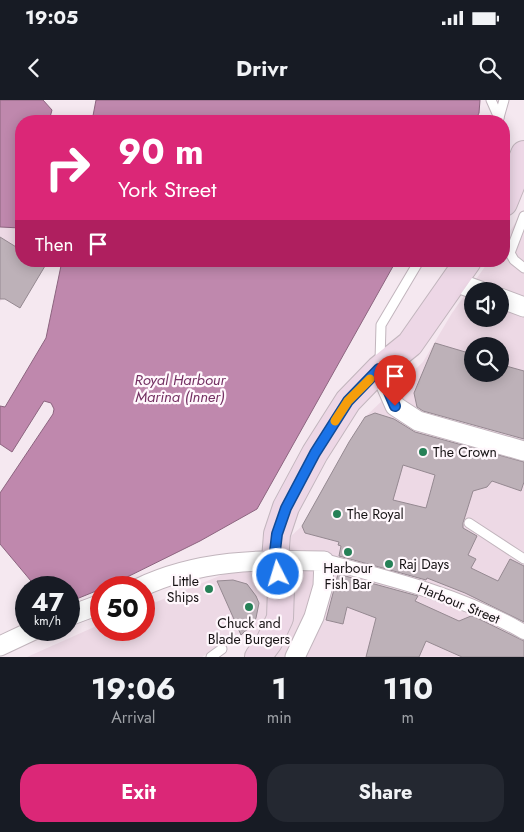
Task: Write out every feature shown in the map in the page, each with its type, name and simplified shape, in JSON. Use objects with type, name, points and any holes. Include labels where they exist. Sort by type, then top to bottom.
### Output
[{"type":"main road","points":[[510,189],[524,154]]},
{"type":"main road","points":[[258,657],[280,618],[281,588],[274,560],[277,534],[286,508],[315,453],[348,401],[379,369],[410,344],[462,272]]},
{"type":"street","points":[[462,272],[471,282]]},
{"type":"street","points":[[509,301],[524,307]]},
{"type":"street","points":[[379,369],[395,406],[418,421],[524,451]]},
{"type":"street","name":"Harbour Street","points":[[155,580],[196,568],[236,562],[274,560],[324,561],[404,582],[473,606],[524,632]]},
{"type":"street","points":[[295,657],[314,617],[323,586],[324,561]]},
{"type":"street","points":[[0,646],[15,639]]},
{"type":"lane","points":[[490,100],[497,115]]},
{"type":"lane","points":[[500,115],[504,100]]},
{"type":"lane","points":[[524,216],[510,253],[514,260],[524,268]]},
{"type":"lane","points":[[379,369],[381,325],[415,267]]},
{"type":"lane","points":[[469,523],[524,560]]},
{"type":"lane","points":[[211,657],[222,648]]},
{"type":"shaded area","points":[[524,210],[524,657],[268,657],[240,633],[202,657],[27,657],[63,641],[80,641],[80,633],[90,629],[90,641],[155,641],[155,602],[229,572],[252,572],[302,526],[365,417],[423,362],[464,296],[464,327],[509,327],[509,282],[474,282],[485,267],[510,267],[510,231]]},
{"type":"shaded area","points":[[0,228],[15,228],[15,267],[20,267],[0,302]]},
{"type":"water","points":[[0,100],[43,100],[52,110],[51,115],[15,115],[15,228],[0,227]]},
{"type":"water","points":[[96,100],[480,100],[478,115],[93,115]]},
{"type":"water","name":"Royal Harbour Marina (Inner)","points":[[61,267],[393,267],[257,509],[200,541],[129,576],[90,576],[90,593],[80,598],[80,576],[27,576],[0,544],[0,493],[53,414],[54,409],[51,403],[44,401],[12,452],[0,444],[0,406],[5,407],[46,338]]},
{"type":"building","points":[[0,237],[15,246],[15,267],[44,267],[20,308],[5,299],[0,299]]},
{"type":"building","points":[[435,343],[464,352],[464,382],[509,382],[509,367],[524,371],[524,439],[423,411],[417,407],[414,393]]},
{"type":"building","points":[[375,413],[394,419],[415,432],[524,462],[524,482],[521,491],[492,481],[487,487],[473,491],[463,528],[477,536],[468,555],[476,559],[471,568],[498,581],[510,559],[524,566],[524,622],[465,593],[427,578],[426,580],[339,556],[341,546],[338,545],[339,542],[305,533],[302,526],[365,417]],"holes":[[[403,465],[435,475],[426,508],[393,500]]]},
{"type":"building","points":[[338,574],[418,596],[415,601],[459,621],[473,616],[524,641],[524,657],[462,657],[426,641],[419,657],[366,657],[376,618],[347,607],[343,624],[326,620]]},
{"type":"building","name":"Chuck and Blade Burgers","points":[[233,580],[247,584],[259,603],[253,624],[241,635],[217,581]]},
{"type":"slow traffic","points":[[335,421],[348,401],[370,379]]},
{"type":"place","name":"The Crown","points":[[423,452]]},
{"type":"place","name":"The Royal","points":[[337,514]]},
{"type":"place","name":"Harbour Fish Bar","points":[[348,552]]},
{"type":"place","name":"Raj Days","points":[[389,564]]},
{"type":"place","name":"Little Ships","points":[[209,589]]},
{"type":"place","name":"Chuck and Blade Burgers","points":[[249,607]]},
{"type":"route","points":[[278,574],[274,560],[277,534],[286,508],[315,453],[348,401],[379,369],[395,406]]}]
